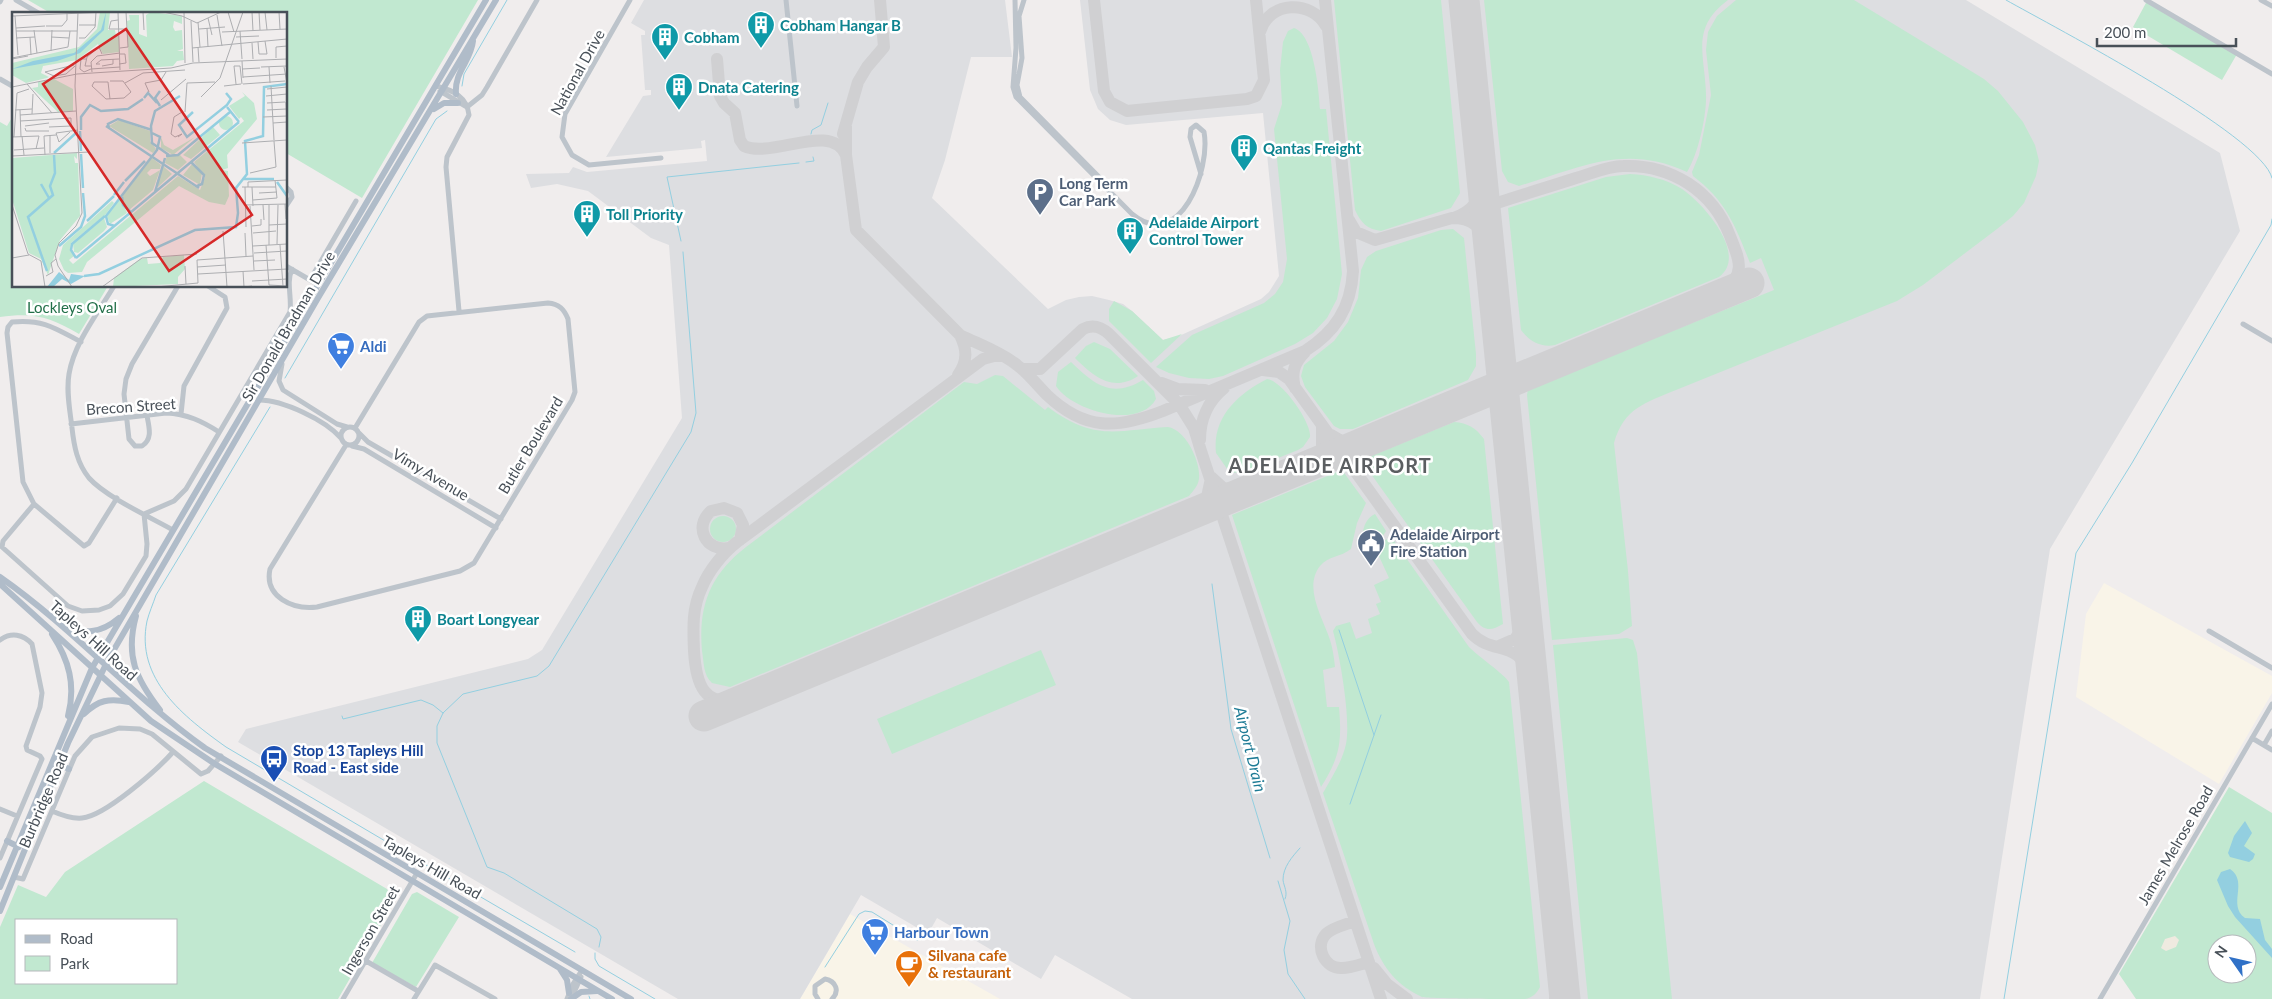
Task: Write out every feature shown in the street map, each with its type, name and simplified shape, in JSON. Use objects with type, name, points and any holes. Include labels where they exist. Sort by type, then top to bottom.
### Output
[{"type":"main road","name":"Sir Donald Bradman Drive","points":[[92,668],[486,0]]},
{"type":"main road","name":"Sir Donald Bradman Drive","points":[[100,675],[318,298],[496,0]]},
{"type":"main road","points":[[456,94],[458,73],[472,50],[474,38]]},
{"type":"main road","points":[[430,112],[444,103],[458,103]]},
{"type":"main road","points":[[318,298],[317,284],[328,282]]},
{"type":"main road","points":[[173,548],[173,530],[185,528]]},
{"type":"main road","name":"Tapleys Hill Road","points":[[0,577],[59,625],[168,721],[205,748],[631,999]]},
{"type":"main road","name":"Tapleys Hill Road","points":[[0,584],[159,728],[215,764],[412,882],[612,999]]},
{"type":"main road","points":[[139,608],[131,639],[135,668],[144,690],[168,721]]},
{"type":"main road","points":[[59,625],[77,632],[96,632],[107,627],[123,614]]},
{"type":"main road","points":[[45,624],[62,649],[71,676],[72,698],[67,727]]},
{"type":"main road","name":"Burbridge Road","points":[[0,887],[92,668]]},
{"type":"main road","name":"Burbridge Road","points":[[0,911],[79,719],[100,675]]},
{"type":"main road","points":[[79,719],[94,705],[103,701],[116,699],[130,702]]},
{"type":"main road","points":[[60,765],[69,769]]},
{"type":"main road","points":[[7,841],[25,849]]},
{"type":"main road","points":[[558,967],[567,980],[569,998],[581,992],[598,991]]},
{"type":"street","points":[[16,0],[37,12]]},
{"type":"street","points":[[467,106],[482,95],[487,88],[537,0]]},
{"type":"street","name":"National Drive","points":[[630,0],[565,114],[562,137],[565,146],[572,155],[590,165],[661,158]]},
{"type":"street","points":[[786,0],[797,106]]},
{"type":"street","points":[[1015,0],[1016,48],[1013,87],[1016,97],[1137,218],[1150,225],[1161,225],[1177,215],[1190,201],[1201,174],[1205,155],[1203,128],[1196,125],[1191,128],[1190,137],[1201,174]]},
{"type":"street","points":[[1024,0],[1019,16],[1022,58],[1017,85],[1020,97],[1088,163],[1110,191]]},
{"type":"street","points":[[2147,0],[2272,74]]},
{"type":"street","points":[[2261,0],[2272,6]]},
{"type":"street","points":[[0,79],[12,86]]},
{"type":"street","points":[[436,86],[458,103],[467,106]]},
{"type":"street","points":[[443,90],[464,99],[467,106],[468,121],[447,157],[446,167],[459,311]]},
{"type":"street","points":[[288,189],[292,196],[288,203]]},
{"type":"street","name":"Sir Donald Bradman Drive","points":[[310,280],[356,201]]},
{"type":"street","points":[[289,267],[317,284]]},
{"type":"street","name":"Sir Donald Bradman Drive","points":[[144,514],[174,501],[181,495],[290,312],[292,296],[288,282]]},
{"type":"street","points":[[113,288],[81,342],[69,375],[68,390],[74,447],[80,464],[90,478],[117,498],[173,530]]},
{"type":"street","points":[[147,416],[150,435],[145,444],[140,446],[130,441],[124,394],[132,364],[177,288]]},
{"type":"street","points":[[181,414],[184,386],[227,308],[225,296],[211,288]]},
{"type":"street","name":"Butler Boulevard","points":[[349,445],[270,569],[269,586],[274,595],[296,606],[307,608],[363,595],[468,568],[474,563],[572,400],[575,392],[568,319],[562,308],[548,303],[432,314],[419,322],[355,428]]},
{"type":"street","points":[[81,342],[51,325],[39,321],[12,322],[8,327],[7,333],[23,482],[34,504],[84,546],[89,543],[117,498]]},
{"type":"street","points":[[2243,324],[2272,341]]},
{"type":"street","points":[[259,400],[271,400],[294,409],[332,430],[349,445],[358,442],[360,433],[355,428],[347,427],[328,419],[283,390],[279,376],[285,356]]},
{"type":"street","name":"Brecon Street","points":[[71,424],[181,414],[199,420],[219,432]]},
{"type":"street","points":[[341,438],[342,431],[347,427]]},
{"type":"street","name":"Vimy Avenue","points":[[360,433],[368,442],[501,519]]},
{"type":"street","name":"Vimy Avenue","points":[[349,445],[364,449],[496,528]]},
{"type":"street","points":[[34,504],[3,541],[2,548],[55,597],[68,606],[82,611],[106,608],[123,594],[128,587],[146,556],[148,544],[144,514]]},
{"type":"street","points":[[2209,631],[2272,668]]},
{"type":"street","points":[[0,640],[12,635],[29,641],[35,648],[41,679],[40,707],[26,746],[27,750],[40,756],[42,759],[0,858]]},
{"type":"street","name":"James Melrose Road","points":[[2100,999],[2272,704]]},
{"type":"street","name":"Burbridge Road","points":[[14,877],[23,880],[69,769],[80,748],[92,737],[119,728],[140,729],[159,739],[173,752]]},
{"type":"street","points":[[2264,745],[2272,731]]},
{"type":"street","points":[[2252,738],[2272,750]]},
{"type":"street","points":[[52,811],[73,818],[89,817],[140,785],[173,752],[201,774],[204,774],[221,756]]},
{"type":"street","points":[[0,809],[17,816]]},
{"type":"street","name":"Ingerson Street","points":[[344,999],[417,873]]},
{"type":"street","points":[[366,961],[418,991]]},
{"type":"street","points":[[414,999],[435,965],[495,999]]},
{"type":"street","points":[[569,998],[582,970]]},
{"type":"street","points":[[816,998],[814,989],[816,984],[828,979],[833,982],[836,989],[832,999]]},
{"type":"shaded area","name":"ADELAIDE AIRPORT","points":[[644,0],[1005,0],[1012,57],[971,57],[945,160],[932,198],[1048,309],[1066,300],[1079,297],[1092,296],[1109,300],[1123,304],[1163,340],[1179,336],[1261,299],[1269,292],[1279,276],[1263,113],[1126,125],[1110,120],[1098,109],[1090,90],[1080,0],[1966,0],[2220,153],[2240,231],[2050,549],[1980,999],[1132,999],[1055,955],[1041,979],[937,918],[928,934],[861,895],[800,999],[678,999],[238,742],[246,729],[528,659],[542,650],[682,418],[669,245],[651,238],[588,191],[557,184],[531,188],[526,174],[569,173],[573,167],[587,172],[707,161],[705,140],[701,141],[702,148],[606,157],[643,96],[651,95],[651,90],[645,90],[641,35],[645,35],[645,31],[631,23]]},
{"type":"shaded area","points":[[2104,583],[2272,676],[2272,693],[2219,784],[2076,697],[2086,614]]},
{"type":"shaded area","name":"Harbour Town","points":[[850,914],[1000,999],[800,999]]},
{"type":"green space","points":[[28,0],[478,0],[362,198],[288,154],[288,12],[49,12]]},
{"type":"green space","points":[[1334,0],[1441,0],[1460,193],[1451,208],[1381,231],[1368,227],[1357,215]]},
{"type":"green space","points":[[1484,0],[1728,0],[1716,10],[1708,21],[1704,32],[1702,43],[1706,94],[1705,113],[1695,156],[1687,172],[1643,159],[1622,159],[1582,166],[1519,186],[1508,182],[1502,171]]},
{"type":"green space","points":[[1736,0],[1854,0],[1984,79],[1998,91],[2023,122],[2035,145],[2039,161],[2036,176],[2024,203],[2013,216],[1923,285],[1897,301],[1645,403],[1630,414],[1618,431],[1614,443],[1632,626],[1619,634],[1552,640],[1527,395],[1528,389],[1774,290],[1761,258],[1750,263],[1734,225],[1722,204],[1693,176],[1692,172],[1699,155],[1711,95],[1706,50],[1708,32],[1717,16]]},
{"type":"green space","points":[[2147,1],[2237,54],[2222,80],[2133,27]]},
{"type":"green space","points":[[1294,28],[1301,32],[1311,52],[1317,77],[1320,109],[1326,109],[1342,274],[1337,299],[1327,318],[1313,333],[1295,344],[1223,376],[1209,379],[1189,378],[1169,373],[1156,367],[1192,335],[1264,303],[1275,294],[1283,282],[1287,259],[1274,129],[1282,104],[1280,70],[1283,42],[1288,31]]},
{"type":"green space","name":"Lockleys Oval","points":[[12,117],[12,288],[107,288],[79,334],[59,323],[41,317],[23,315],[0,317],[0,122],[7,126]]},
{"type":"green space","points":[[1630,174],[1663,180],[1682,189],[1691,196],[1711,217],[1720,230],[1729,256],[1727,267],[1719,277],[1555,345],[1540,344],[1532,340],[1521,330],[1508,208],[1606,177]]},
{"type":"green space","points":[[1453,229],[1464,238],[1476,354],[1476,366],[1468,380],[1353,429],[1340,429],[1334,426],[1305,387],[1301,376],[1304,365],[1334,341],[1348,322],[1358,298],[1361,270],[1367,257],[1376,251],[1441,230]]},
{"type":"green space","points":[[1114,301],[1132,311],[1163,340],[1182,334],[1151,363],[1109,321],[1109,309]]},
{"type":"green space","points":[[1094,342],[1110,349],[1138,376],[1129,381],[1112,383],[1089,371],[1075,358],[1086,346]]},
{"type":"green space","points":[[1071,362],[1087,377],[1112,388],[1132,386],[1143,380],[1154,391],[1156,399],[1147,408],[1135,414],[1121,415],[1106,414],[1076,403],[1064,395],[1056,386],[1058,372]]},
{"type":"green space","points":[[995,375],[1003,376],[1045,410],[1048,407],[1065,418],[1093,430],[1120,431],[1168,427],[1175,429],[1186,440],[1198,464],[1199,479],[1196,486],[1189,496],[730,687],[712,683],[705,672],[701,635],[702,620],[709,593],[723,569],[746,547],[964,382],[977,384]]},
{"type":"green space","points":[[1267,379],[1280,387],[1295,403],[1306,422],[1310,437],[1303,447],[1298,450],[1243,472],[1230,473],[1216,453],[1218,428],[1229,408],[1237,400]]},
{"type":"green space","points":[[1454,422],[1471,427],[1484,439],[1503,624],[1492,629],[1486,629],[1477,622],[1361,460]]},
{"type":"green space","points":[[1342,470],[1366,503],[1357,523],[1351,549],[1323,563],[1315,575],[1313,584],[1316,603],[1331,643],[1335,667],[1323,670],[1327,707],[1339,707],[1340,719],[1340,740],[1336,758],[1321,787],[1232,515]]},
{"type":"green space","points":[[1375,514],[1386,531],[1381,539],[1367,547],[1363,539],[1365,524]]},
{"type":"green space","points":[[723,516],[732,520],[736,529],[732,538],[723,542],[714,538],[710,529],[714,520]]},
{"type":"green space","points":[[1392,538],[1469,647],[1509,682],[1540,987],[1534,995],[1525,999],[1422,997],[1413,993],[1392,975],[1382,961],[1374,944],[1323,793],[1342,757],[1347,733],[1344,688],[1333,631],[1336,626],[1350,622],[1356,639],[1372,633],[1368,619],[1380,614],[1376,604],[1381,602],[1374,585],[1389,578],[1378,554],[1370,556],[1379,544]]},
{"type":"green space","points":[[1627,638],[1633,640],[1637,653],[1672,999],[1588,999],[1553,645]]},
{"type":"green space","points":[[1041,650],[1056,685],[892,754],[877,719]]},
{"type":"green space","points":[[204,781],[387,889],[394,902],[338,999],[0,999],[0,927],[18,885],[46,897],[65,872]]},
{"type":"green space","points":[[2229,787],[2272,813],[2272,999],[2136,999],[2119,974]]},
{"type":"green space","points":[[417,892],[459,917],[416,987],[372,963],[412,894]]},
{"type":"sand","points":[[2175,936],[2179,940],[2176,947],[2166,951],[2161,948],[2165,939]]},
{"type":"water","points":[[2245,821],[2252,833],[2244,846],[2255,854],[2249,862],[2230,857],[2228,853],[2234,836]]},
{"type":"water","points":[[2230,869],[2235,874],[2238,880],[2237,900],[2240,913],[2245,918],[2260,919],[2265,940],[2272,949],[2272,958],[2257,941],[2257,934],[2250,934],[2228,906],[2217,880],[2221,872]]},
{"type":"waterway","points":[[462,86],[464,74],[507,0]]},
{"type":"waterway","points":[[2006,0],[2108,56],[2196,110],[2233,136],[2260,159],[2272,178]]},
{"type":"waterway","name":"Airport Drain","points":[[811,134],[812,130],[821,125],[828,103]]},
{"type":"waterway","points":[[285,378],[436,119],[447,111]]},
{"type":"waterway","name":"Airport Drain","points":[[806,162],[814,161],[813,157]]},
{"type":"waterway","points":[[681,241],[667,177],[799,163]]},
{"type":"waterway","points":[[2004,999],[2076,553],[2132,463],[2271,225],[2272,219]]},
{"type":"waterway","points":[[599,947],[601,937],[597,929],[504,873],[487,867],[437,743],[437,726],[443,713],[463,694],[537,676],[549,666],[691,432],[696,413],[683,252]]},
{"type":"waterway","points":[[270,407],[156,595],[147,621],[145,642],[148,661],[166,694],[179,709],[226,747],[419,861]]},
{"type":"waterway","name":"Airport Drain","points":[[1212,584],[1231,729],[1270,858]]},
{"type":"waterway","points":[[1339,630],[1374,735]]},
{"type":"waterway","points":[[342,716],[343,719],[421,700],[433,705],[443,713]]},
{"type":"waterway","points":[[1350,804],[1381,715]]},
{"type":"waterway","points":[[1285,899],[1286,892],[1283,875],[1291,859],[1300,848]]},
{"type":"waterway","points":[[426,865],[575,952]]},
{"type":"waterway","name":"Airport Drain","points":[[1278,881],[1290,921],[1284,950],[1288,974],[1305,999]]},
{"type":"waterway","points":[[825,967],[859,914],[865,911],[872,912],[917,940]]},
{"type":"waterway","points":[[595,953],[595,959],[599,966],[655,999]]},
{"type":"taxiway","points":[[843,134],[858,82],[867,67],[884,47],[880,0]]},
{"type":"taxiway","points":[[1094,0],[1104,91],[1110,102],[1127,111],[1247,99],[1256,96],[1264,80],[1256,0]]},
{"type":"taxiway","points":[[960,335],[1011,360],[1061,407],[1088,421],[1102,423],[1131,421],[1163,411],[1305,351],[1325,336],[1340,318],[1345,308],[1352,284],[1353,271],[1325,0]]},
{"type":"taxiway","points":[[1260,32],[1265,21],[1272,14],[1281,9],[1291,7],[1311,11],[1320,17],[1326,26]]},
{"type":"taxiway","points":[[717,59],[720,96],[724,103],[735,113],[740,140],[744,146],[756,149],[828,141],[838,145],[846,155]]},
{"type":"taxiway","points":[[846,126],[846,155],[856,230],[960,335],[964,345],[965,360],[958,375]]},
{"type":"taxiway","points":[[1485,207],[1611,167],[1641,167],[1673,175],[1688,183],[1713,206],[1730,236],[1739,266],[1735,279],[1723,293]]},
{"type":"taxiway","points":[[1454,218],[1471,208],[1477,200],[1482,181]]},
{"type":"taxiway","points":[[1349,220],[1356,232],[1375,240],[1452,218],[1459,218],[1475,225],[1483,233],[1488,245]]},
{"type":"taxiway","points":[[1022,369],[1040,369],[1083,329],[1090,327],[1100,328],[1109,334],[1179,404],[1194,428],[1381,999]]},
{"type":"taxiway","points":[[1295,388],[1294,368],[1305,352]]},
{"type":"taxiway","points":[[743,700],[729,702],[710,697],[704,691],[697,674],[693,626],[695,610],[702,587],[708,574],[717,562],[737,542],[983,359],[1002,356]]},
{"type":"taxiway","points":[[1263,370],[1279,372],[1289,379],[1472,634],[1488,645],[1512,652],[1526,665],[1533,677]]},
{"type":"taxiway","points":[[1162,383],[1178,389],[1205,390]]},
{"type":"taxiway","points":[[1200,440],[1203,418],[1206,411],[1218,393],[1224,388]]},
{"type":"taxiway","points":[[1311,463],[1322,447],[1322,426]]},
{"type":"taxiway","points":[[1331,435],[1343,442],[1360,442]]},
{"type":"taxiway","points":[[1211,477],[1223,488],[1243,491]]},
{"type":"taxiway","points":[[1196,510],[1207,497],[1210,483]]},
{"type":"taxiway","points":[[729,548],[714,546],[705,537],[703,524],[711,511],[724,508],[737,513],[743,525],[740,540]]},
{"type":"taxiway","points":[[1499,646],[1515,639],[1527,622]]},
{"type":"taxiway","points":[[1355,921],[1326,934],[1321,945],[1321,951],[1326,961],[1336,967],[1349,967],[1369,962]]},
{"type":"taxiway","points":[[1374,968],[1387,984],[1407,999]]},
{"type":"taxiway","points":[[1555,999],[1564,983]]},
{"type":"runway","points":[[1464,0],[1565,999]]},
{"type":"runway","points":[[704,716],[1749,283]]},
{"type":"place","name":"Cobham Hangar B","points":[[761,49]]},
{"type":"place","name":"Cobham","points":[[665,61]]},
{"type":"place","name":"Dnata Catering","points":[[679,111]]},
{"type":"place","name":"Qantas Freight","points":[[1244,172]]},
{"type":"place","name":"Long Term Car Park","points":[[1040,216]]},
{"type":"place","name":"Toll Priority","points":[[587,238]]},
{"type":"place","name":"Adelaide Airport Control Tower","points":[[1130,255]]},
{"type":"place","name":"Aldi","points":[[341,370]]},
{"type":"place","name":"Adelaide Airport Fire Station","points":[[1371,567]]},
{"type":"place","name":"Boart Longyear","points":[[418,643]]},
{"type":"place","name":"Stop 13 Tapleys Hill Road - East side","points":[[274,783]]},
{"type":"place","name":"Harbour Town","points":[[875,956]]},
{"type":"place","name":"Silvana cafe & restaurant","points":[[909,988]]},
{"type":"district","name":"ADELAIDE AIRPORT","points":[[1330,465]]}]
